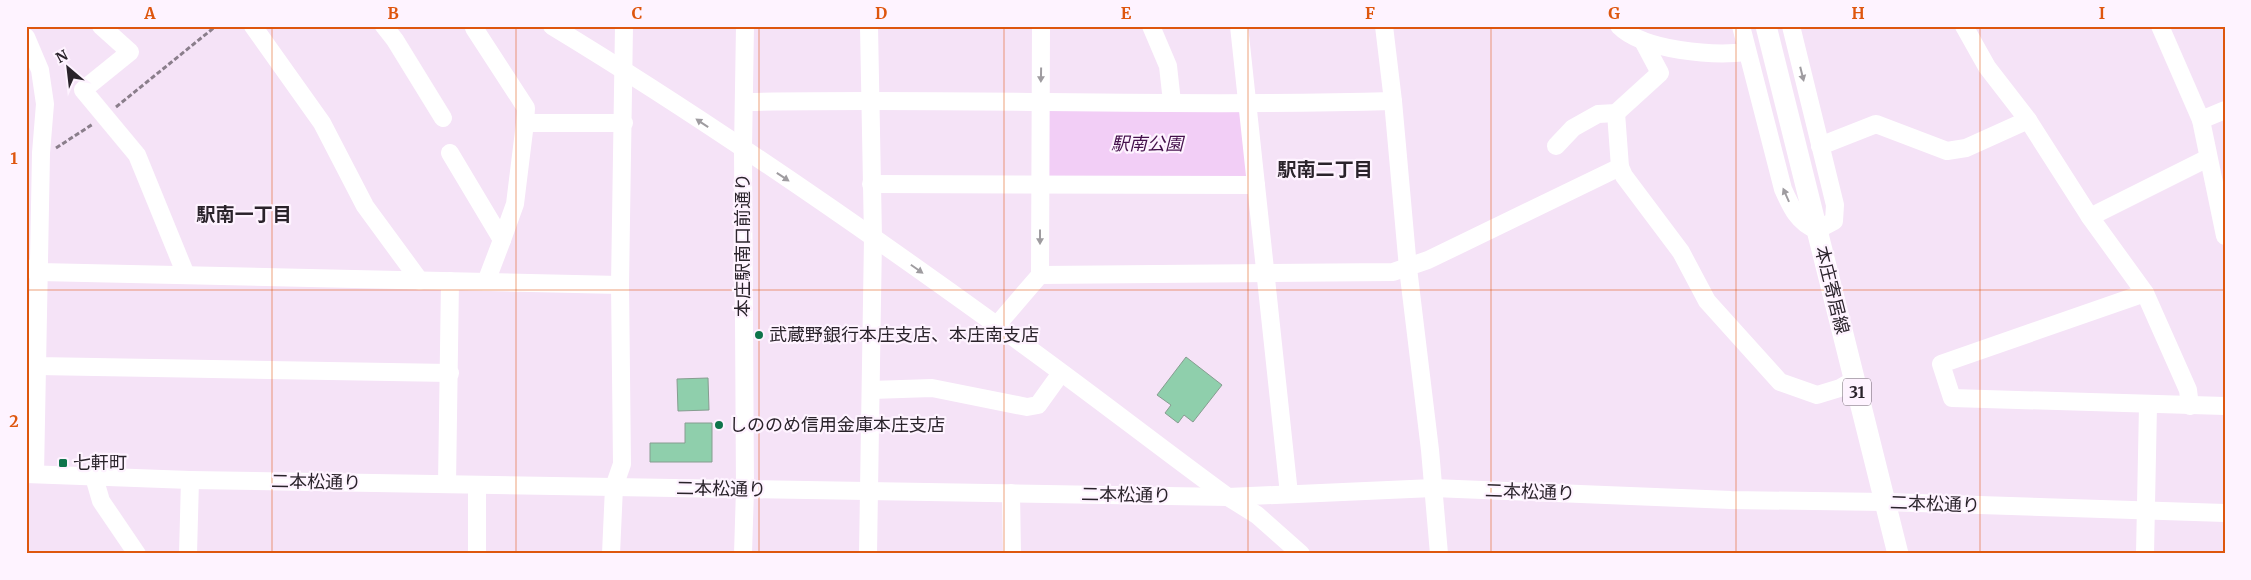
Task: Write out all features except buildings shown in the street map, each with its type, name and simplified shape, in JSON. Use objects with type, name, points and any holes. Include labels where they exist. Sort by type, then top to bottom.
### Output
[{"type":"main road","name":"本庄寄居線","points":[[1766,26],[1898,554]]},
{"type":"street","points":[[101,26],[130,52],[83,90],[137,155],[186,275]]},
{"type":"street","points":[[253,26],[322,123],[365,206],[420,280]]},
{"type":"street","points":[[384,26],[395,40],[443,118]]},
{"type":"street","points":[[552,26],[624,70],[873,238],[997,325],[1228,497],[1257,515],[1300,553]]},
{"type":"street","points":[[611,554],[614,488],[622,464],[620,285],[624,26]]},
{"type":"street","name":"本庄駅南口前通り","points":[[743,554],[745,489],[743,150],[745,26]]},
{"type":"street","points":[[868,554],[873,238],[869,26]]},
{"type":"street","points":[[997,325],[1040,275],[1041,26]]},
{"type":"street","points":[[1151,26],[1168,66],[1172,102]]},
{"type":"street","points":[[1239,26],[1289,494]]},
{"type":"street","points":[[1384,26],[1394,101],[1408,268],[1430,450],[1439,554]]},
{"type":"street","points":[[1619,26],[1643,41],[1691,52],[1726,55],[1747,52]]},
{"type":"street","points":[[1741,26],[1783,189],[1794,212],[1803,223],[1817,230],[1834,222],[1836,211],[1791,26]]},
{"type":"street","points":[[1964,26],[1988,67],[2028,120],[2090,217],[2144,293],[2188,390],[2190,406]]},
{"type":"street","points":[[2160,26],[2201,120],[2225,236]]},
{"type":"street","points":[[474,28],[526,108],[515,204],[486,282]]},
{"type":"street","points":[[26,37],[40,70],[45,104],[32,270],[30,474]]},
{"type":"street","points":[[1556,146],[1573,128],[1598,114],[1616,113],[1660,73],[1643,41]]},
{"type":"street","points":[[745,102],[1394,101]]},
{"type":"street","points":[[2201,120],[2225,110]]},
{"type":"street","points":[[1616,113],[1620,167],[1646,207],[1681,252],[1707,301],[1780,382],[1817,395],[1840,388],[1854,380]]},
{"type":"street","points":[[1820,146],[1876,124],[1947,152],[1966,148],[2028,120]]},
{"type":"street","points":[[525,123],[624,123]]},
{"type":"street","points":[[450,153],[502,240]]},
{"type":"street","points":[[2090,217],[2208,158]]},
{"type":"street","points":[[1040,275],[1393,272],[1408,268],[1620,167]]},
{"type":"street","points":[[871,184],[1256,185]]},
{"type":"street","points":[[32,270],[620,285]]},
{"type":"street","points":[[447,484],[450,281]]},
{"type":"street","points":[[2144,293],[1941,364],[1952,398],[2225,406]]},
{"type":"street","points":[[31,365],[450,373]]},
{"type":"street","points":[[871,390],[932,388],[1027,408],[1038,405],[1061,373]]},
{"type":"street","points":[[2145,554],[2148,405]]},
{"type":"street","name":"二本松通り","points":[[30,474],[190,480],[1228,497],[1433,488],[1732,500],[1886,502],[2225,514]]},
{"type":"street","points":[[94,476],[101,501],[137,554]]},
{"type":"street","points":[[188,554],[190,480]]},
{"type":"street","points":[[477,554],[478,485]]},
{"type":"street","points":[[1012,494],[1012,554]]},
{"type":"path","points":[[41,154],[63,146],[105,116],[216,26]]},
{"type":"green space","name":"駅南公園","points":[[1051,109],[1242,110],[1251,176],[1243,180],[1047,177],[1047,112]]},
{"type":"place","name":"武蔵野銀行本庄支店、本庄南支店","points":[[759,335]]},
{"type":"place","name":"しののめ信用金庫本庄支店","points":[[719,425]]},
{"type":"place","name":"七軒町","points":[[63,463]]},
{"type":"district","name":"駅南二丁目","points":[[1325,169]]},
{"type":"district","name":"駅南一丁目","points":[[244,214]]}]
